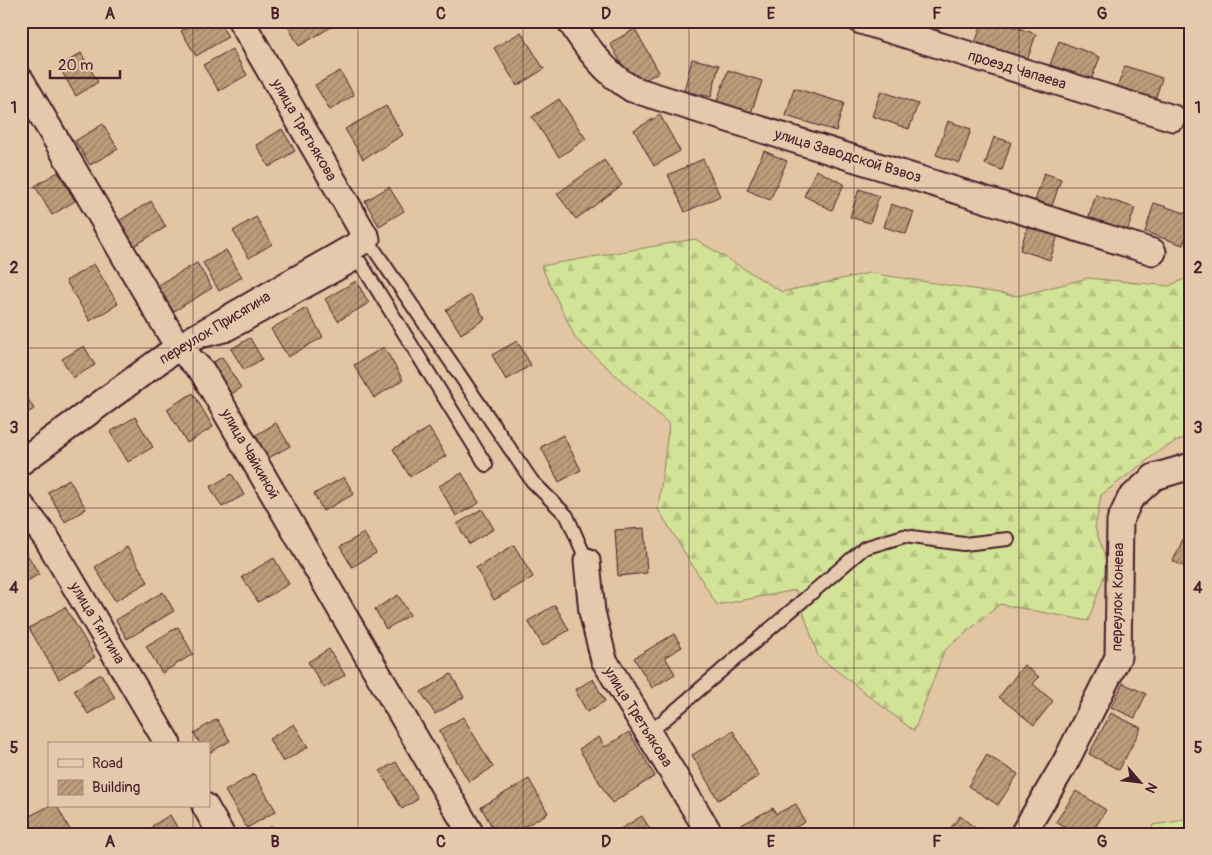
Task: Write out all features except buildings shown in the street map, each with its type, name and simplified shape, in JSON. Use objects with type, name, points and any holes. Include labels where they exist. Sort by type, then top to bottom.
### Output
[{"type":"street","name":"улица Третьякова","points":[[241,21],[367,239]]},
{"type":"street","name":"проезд Чапаева","points":[[861,21],[1173,118]]},
{"type":"street","name":"улица Заводской Взвоз","points":[[578,24],[594,56],[615,79],[632,89],[1153,252]]},
{"type":"street","name":"улица Чайкиной","points":[[21,80],[178,347],[202,371],[471,834]]},
{"type":"street","name":"переулок Присягина","points":[[21,462],[178,347],[367,239]]},
{"type":"street","name":"переулок Конева","points":[[1023,834],[1065,763],[1118,657],[1120,521],[1130,499],[1154,477],[1191,466]]},
{"type":"street","name":"улица Тяптина","points":[[21,505],[47,539],[167,742]]},
{"type":"street","name":"улица Третьякова","points":[[587,561],[592,612],[604,660],[710,834]]},
{"type":"street","points":[[206,808],[221,834]]},
{"type":"lane","points":[[367,239],[532,480],[567,516],[587,561]]},
{"type":"lane","points":[[178,347],[227,335],[360,262],[486,465]]},
{"type":"lane","points":[[649,734],[864,548],[904,536],[964,544],[1008,539]]},
{"type":"green space","points":[[695,239],[782,292],[869,273],[1018,296],[1088,278],[1169,286],[1191,276],[1191,434],[1162,449],[1101,495],[1095,528],[1108,565],[1088,621],[1000,604],[944,651],[914,731],[818,656],[796,590],[717,605],[658,509],[669,424],[576,339],[541,266]]},
{"type":"green space","points":[[1191,819],[1191,834],[1150,834],[1153,825]]}]
